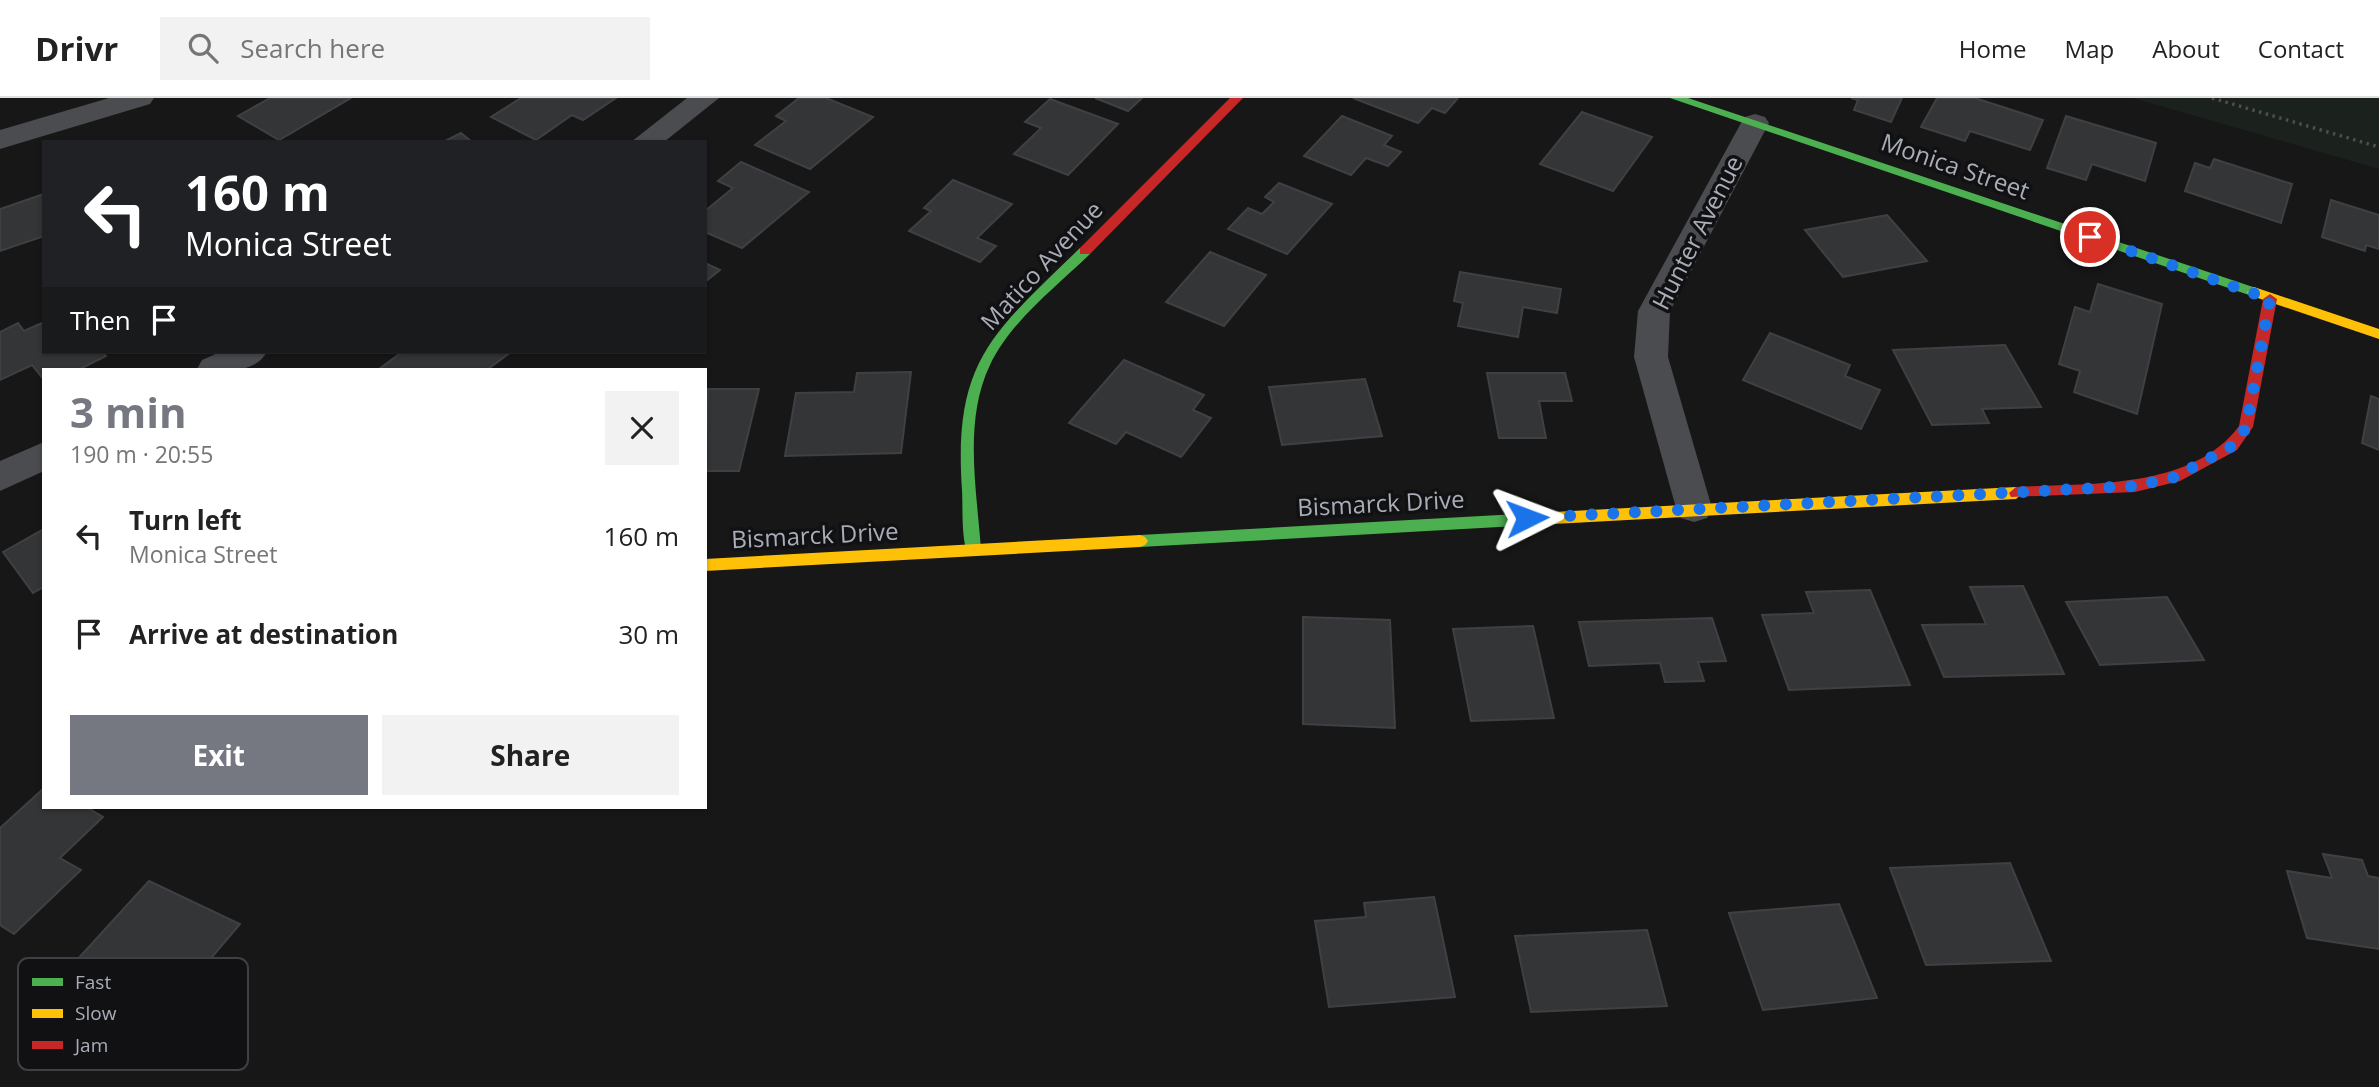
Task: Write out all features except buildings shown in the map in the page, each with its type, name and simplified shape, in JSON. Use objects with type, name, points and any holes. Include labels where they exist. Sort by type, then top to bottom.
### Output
[{"type":"street","points":[[0,140],[140,98]]},
{"type":"street","points":[[648,140],[705,98]]},
{"type":"street","name":"Matico Avenue","points":[[973,550],[968,421],[976,381],[1003,334],[1237,98]]},
{"type":"street","name":"Monica Street","points":[[1676,98],[2379,334]]},
{"type":"street","name":"Hunter Avenue","points":[[1694,508],[1651,357],[1654,311],[1755,123]]},
{"type":"street","name":"Bismarck Drive","points":[[707,565],[1694,508],[2135,486],[2175,477],[2232,446],[2246,428],[2270,299]]},
{"type":"street","points":[[216,368],[246,354]]},
{"type":"street","points":[[0,477],[42,456]]},
{"type":"path","points":[[2212,98],[2379,146]]},
{"type":"shaded area","points":[[2133,98],[2379,98],[2379,169]]},
{"type":"traffic: fast","points":[[1676,98],[2254,292]]},
{"type":"traffic: fast","points":[[973,550],[967,444],[976,383],[983,365],[1007,329],[1085,251]]},
{"type":"traffic: fast","points":[[1140,541],[1535,519]]},
{"type":"traffic: slow","points":[[2254,292],[2379,334]]},
{"type":"traffic: slow","points":[[1535,519],[2016,493]]},
{"type":"traffic: slow","points":[[707,565],[1140,541]]},
{"type":"traffic: jam","points":[[1085,251],[1237,98]]},
{"type":"traffic: jam","points":[[2016,493],[2135,486],[2175,477],[2232,446],[2246,427],[2270,299]]},
{"type":"route","points":[[1527,518],[2135,486],[2175,477],[2232,446],[2246,428],[2270,299],[2090,237]]}]
